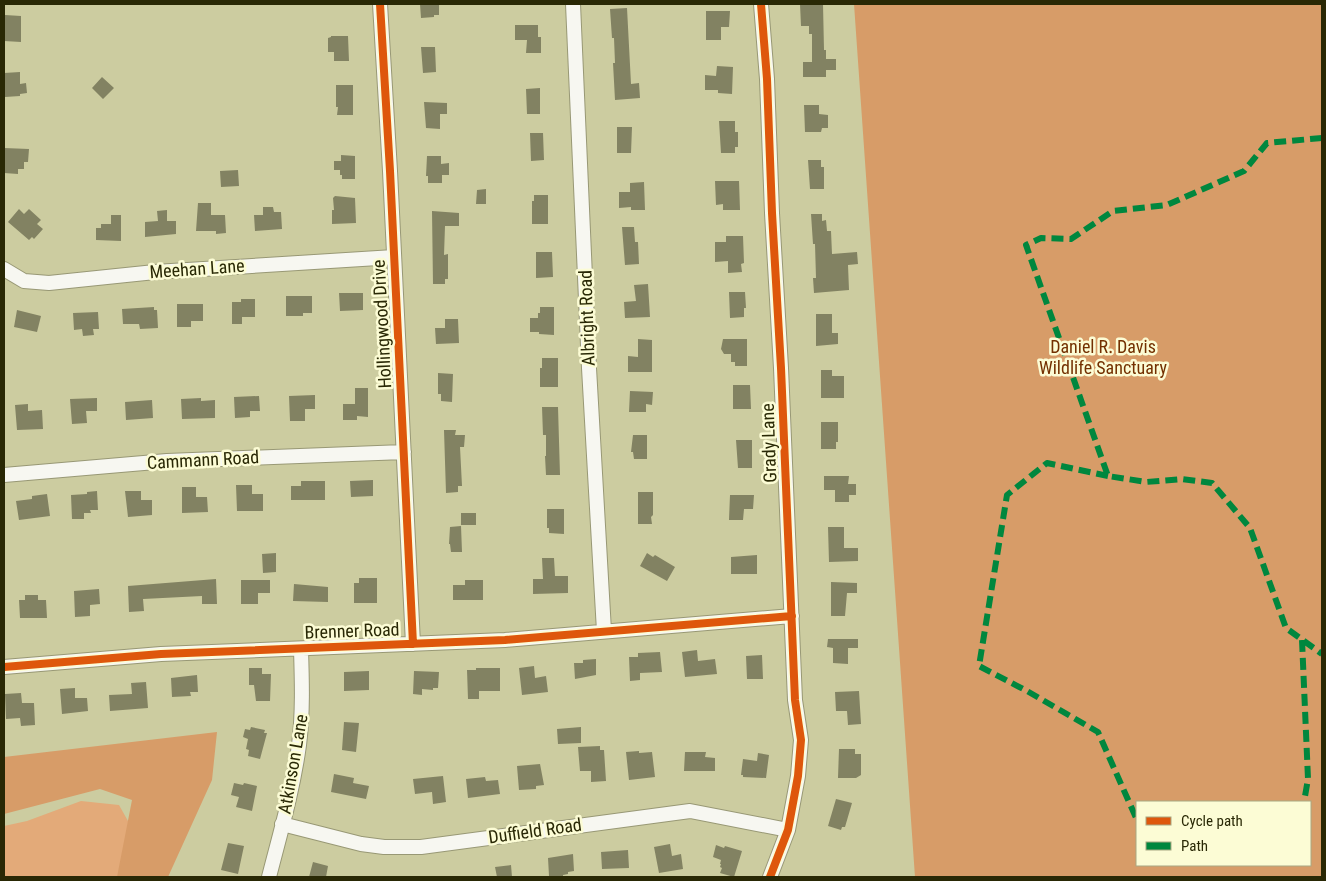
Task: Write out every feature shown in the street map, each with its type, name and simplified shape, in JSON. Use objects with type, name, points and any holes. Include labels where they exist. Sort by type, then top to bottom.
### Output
[{"type":"street","name":"Hollingwood Drive","points":[[380,4],[413,644]]},
{"type":"street","name":"Albright Road","points":[[572,4],[589,368],[604,631]]},
{"type":"street","name":"Grady Lane","points":[[761,4],[768,79],[772,213],[781,368],[795,700],[801,740],[798,776],[788,830],[770,877]]},
{"type":"street","name":"Meehan Lane","points":[[4,269],[24,281],[49,283],[155,272],[394,257]]},
{"type":"street","name":"Cammann Road","points":[[4,475],[167,461],[404,452]]},
{"type":"street","name":"Brenner Road","points":[[4,667],[161,654],[505,640],[792,616]]},
{"type":"street","name":"Atkinson Lane","points":[[269,877],[299,746],[303,702],[301,649]]},
{"type":"street","name":"Duffield Road","points":[[282,824],[361,844],[384,847],[421,847],[690,812],[788,830]]},
{"type":"shaded area","points":[[81,801],[119,805],[137,837],[126,877],[4,877],[4,826],[27,821]]},
{"type":"green space","name":"Daniel R. Davis Wildlife Sanctuary","points":[[854,4],[1322,4],[1322,877],[915,877]]},
{"type":"green space","points":[[217,732],[212,780],[168,877],[117,877],[132,800],[100,789],[4,814],[4,757]]},
{"type":"building","points":[[420,4],[439,5],[439,15],[421,18]]},
{"type":"building","points":[[800,4],[823,4],[824,50],[826,50],[826,59],[836,59],[836,70],[826,70],[826,77],[803,77],[803,62],[812,62],[812,34],[809,34],[809,26],[801,26]]},
{"type":"building","points":[[627,8],[631,84],[639,83],[640,98],[615,100],[614,38],[612,38],[610,9]]},
{"type":"building","points":[[706,11],[730,11],[729,27],[721,27],[721,40],[706,40]]},
{"type":"building","points":[[5,15],[21,16],[21,42],[4,41]]},
{"type":"building","points":[[515,25],[538,25],[538,37],[541,37],[541,53],[526,53],[527,40],[515,40]]},
{"type":"building","points":[[331,36],[348,36],[349,61],[334,61],[334,52],[328,52],[328,38]]},
{"type":"building","points":[[421,47],[435,47],[436,72],[423,73]]},
{"type":"building","points":[[717,66],[733,67],[732,94],[718,93],[718,90],[705,90],[705,75],[716,76]]},
{"type":"building","points":[[20,72],[20,84],[26,83],[27,93],[20,94],[20,96],[5,97],[4,73]]},
{"type":"building","points":[[102,77],[114,88],[103,99],[92,88]]},
{"type":"building","points":[[336,85],[353,85],[353,115],[337,115]]},
{"type":"building","points":[[540,88],[540,114],[527,114],[526,89]]},
{"type":"building","points":[[424,102],[447,103],[447,114],[440,114],[440,129],[426,128]]},
{"type":"building","points":[[804,105],[819,105],[819,114],[828,115],[828,128],[822,128],[821,132],[805,132]]},
{"type":"building","points":[[719,121],[735,121],[735,132],[738,132],[738,147],[735,147],[735,153],[721,153]]},
{"type":"building","points":[[617,127],[632,127],[631,153],[617,153]]},
{"type":"building","points":[[530,133],[543,133],[544,160],[531,161]]},
{"type":"building","points":[[4,148],[29,149],[28,162],[24,162],[24,169],[18,169],[18,174],[4,173]]},
{"type":"building","points":[[341,155],[355,156],[355,179],[342,179],[340,170],[334,170],[334,161],[341,161]]},
{"type":"building","points":[[427,156],[441,156],[441,164],[449,163],[449,175],[442,175],[442,183],[428,183],[428,176],[426,176]]},
{"type":"building","points":[[808,160],[821,160],[821,167],[824,167],[824,189],[810,189]]},
{"type":"building","points":[[238,170],[239,186],[221,187],[220,171]]},
{"type":"building","points":[[715,181],[739,181],[740,210],[723,210],[723,204],[716,205]]},
{"type":"building","points":[[644,182],[645,210],[631,210],[631,207],[619,208],[619,192],[630,192],[630,183]]},
{"type":"building","points":[[486,189],[486,204],[476,204],[477,190]]},
{"type":"building","points":[[534,195],[548,195],[548,224],[532,224],[532,201],[534,201]]},
{"type":"building","points":[[335,196],[355,198],[356,223],[332,224],[333,198]]},
{"type":"building","points":[[198,203],[211,203],[211,215],[225,215],[226,233],[216,234],[216,231],[196,231]]},
{"type":"building","points":[[263,207],[273,207],[274,212],[281,212],[282,229],[255,231],[254,215],[263,215]]},
{"type":"building","points":[[19,209],[24,214],[29,209],[41,220],[37,224],[43,229],[34,239],[32,237],[29,240],[8,222]]},
{"type":"building","points":[[167,210],[167,221],[176,221],[176,234],[145,237],[145,222],[158,221],[157,211]]},
{"type":"building","points":[[432,211],[459,213],[459,226],[445,226],[444,255],[448,254],[448,279],[445,279],[445,284],[433,284]]},
{"type":"building","points":[[811,214],[822,214],[822,221],[826,220],[827,231],[831,231],[832,254],[857,252],[858,264],[848,265],[849,290],[814,293],[813,278],[816,278],[815,244],[813,244]]},
{"type":"building","points":[[111,215],[121,215],[121,241],[96,240],[96,228],[101,228],[101,224],[111,224]]},
{"type":"building","points":[[622,227],[634,227],[635,242],[638,242],[639,264],[625,265]]},
{"type":"building","points":[[726,236],[743,236],[744,263],[741,264],[742,272],[728,273],[728,261],[715,262],[715,242],[726,242]]},
{"type":"building","points":[[536,252],[552,252],[553,277],[536,278]]},
{"type":"building","points":[[648,284],[650,317],[625,318],[624,302],[636,301],[634,285]]},
{"type":"building","points":[[729,292],[745,292],[746,308],[744,308],[744,317],[730,318]]},
{"type":"building","points":[[339,293],[363,293],[363,310],[340,311]]},
{"type":"building","points":[[286,296],[312,296],[312,313],[303,313],[303,316],[286,316]]},
{"type":"building","points":[[241,299],[255,299],[255,317],[242,317],[242,324],[232,324],[232,302],[241,302]]},
{"type":"building","points":[[177,304],[203,304],[203,321],[191,321],[191,327],[177,327]]},
{"type":"building","points":[[154,307],[154,310],[157,310],[158,328],[140,329],[139,324],[123,324],[122,309]]},
{"type":"building","points":[[540,307],[554,307],[554,335],[530,332],[530,318],[538,318]]},
{"type":"building","points":[[17,310],[41,316],[37,332],[14,327]]},
{"type":"building","points":[[98,312],[99,329],[93,329],[94,335],[83,336],[82,329],[74,330],[73,313]]},
{"type":"building","points":[[816,314],[832,314],[832,333],[838,333],[838,344],[816,346]]},
{"type":"building","points":[[445,319],[458,319],[459,343],[436,344],[435,328],[445,328]]},
{"type":"building","points":[[638,339],[652,340],[652,372],[628,372],[628,356],[638,357]]},
{"type":"building","points":[[723,339],[747,339],[747,366],[735,366],[735,362],[731,362],[731,354],[724,354],[721,349]]},
{"type":"building","points":[[542,358],[558,358],[558,387],[540,387]]},
{"type":"building","points":[[821,370],[832,370],[832,376],[844,376],[844,398],[821,398]]},
{"type":"building","points":[[438,373],[453,374],[452,402],[441,401],[441,394],[438,394]]},
{"type":"building","points":[[733,385],[750,385],[751,409],[733,409]]},
{"type":"building","points":[[355,388],[368,388],[368,417],[357,416],[357,420],[343,420],[343,404],[355,404]]},
{"type":"building","points":[[630,391],[653,392],[652,405],[646,404],[646,412],[629,412]]},
{"type":"building","points":[[315,395],[315,409],[305,409],[305,421],[290,421],[289,396]]},
{"type":"building","points":[[259,396],[260,411],[250,411],[250,417],[235,418],[234,397]]},
{"type":"building","points":[[97,398],[97,411],[86,411],[87,423],[72,424],[70,399]]},
{"type":"building","points":[[201,398],[201,401],[215,400],[215,418],[182,419],[181,399]]},
{"type":"building","points":[[152,400],[153,418],[126,420],[125,402]]},
{"type":"building","points":[[28,404],[28,411],[42,410],[43,429],[17,430],[15,405]]},
{"type":"building","points":[[542,407],[558,407],[560,475],[546,475],[546,435],[543,435]]},
{"type":"building","points":[[821,422],[838,422],[836,449],[821,449]]},
{"type":"building","points":[[444,430],[456,430],[455,435],[465,435],[464,447],[460,447],[462,486],[458,486],[458,492],[446,493]]},
{"type":"building","points":[[633,435],[647,435],[647,459],[634,459],[633,452],[631,452]]},
{"type":"building","points":[[736,440],[752,440],[752,468],[738,468]]},
{"type":"building","points":[[824,476],[849,476],[848,484],[856,484],[856,495],[849,495],[849,502],[835,502],[835,490],[824,490]]},
{"type":"building","points":[[373,480],[373,496],[351,497],[350,481]]},
{"type":"building","points":[[301,481],[325,481],[325,500],[291,500],[291,486],[301,486]]},
{"type":"building","points":[[236,485],[252,485],[252,494],[263,494],[263,511],[237,511]]},
{"type":"building","points":[[182,487],[196,487],[196,497],[207,497],[208,512],[182,513]]},
{"type":"building","points":[[97,491],[98,510],[90,510],[91,513],[84,513],[84,519],[72,519],[71,495]]},
{"type":"building","points":[[125,491],[141,491],[141,500],[152,500],[152,515],[128,517]]},
{"type":"building","points":[[638,492],[653,492],[652,524],[638,524]]},
{"type":"building","points":[[47,494],[50,516],[19,520],[16,501],[32,499],[32,496]]},
{"type":"building","points":[[730,495],[754,495],[753,509],[744,509],[743,520],[729,520]]},
{"type":"building","points":[[547,509],[564,509],[564,534],[549,533],[549,528],[547,528]]},
{"type":"building","points":[[461,513],[476,513],[476,525],[461,525]]},
{"type":"building","points":[[461,526],[462,552],[451,552],[449,544],[450,527]]},
{"type":"building","points":[[828,527],[844,527],[844,548],[858,548],[858,561],[829,562]]},
{"type":"building","points":[[276,553],[276,572],[263,573],[262,554]]},
{"type":"building","points":[[647,553],[653,557],[655,555],[675,567],[667,581],[640,566]]},
{"type":"building","points":[[757,555],[757,574],[731,574],[731,557]]},
{"type":"building","points":[[542,558],[554,558],[555,576],[568,576],[568,593],[533,594],[533,579],[543,579]]},
{"type":"building","points":[[359,578],[377,578],[377,603],[354,603],[354,583],[359,583]]},
{"type":"building","points":[[216,579],[217,604],[202,604],[202,596],[143,599],[144,611],[129,612],[128,586]]},
{"type":"building","points":[[241,580],[270,580],[270,593],[258,593],[258,604],[241,604]]},
{"type":"building","points":[[465,580],[483,580],[483,600],[453,600],[453,585],[465,585]]},
{"type":"building","points":[[831,582],[857,583],[857,593],[847,593],[845,616],[831,616]]},
{"type":"building","points":[[294,584],[328,587],[328,602],[293,601]]},
{"type":"building","points":[[99,589],[100,604],[90,605],[90,616],[75,617],[74,591]]},
{"type":"building","points":[[25,595],[38,595],[38,600],[46,600],[47,618],[20,618],[19,600],[25,600]]},
{"type":"building","points":[[828,639],[858,639],[858,648],[848,648],[848,664],[833,663],[833,648],[827,647]]},
{"type":"building","points":[[697,650],[698,661],[715,659],[717,674],[685,677],[682,652]]},
{"type":"building","points":[[660,652],[662,672],[640,673],[640,680],[630,681],[629,657],[638,657],[638,653]]},
{"type":"building","points":[[762,655],[763,679],[747,679],[746,656]]},
{"type":"building","points":[[596,659],[596,675],[575,679],[574,663],[583,663],[583,660]]},
{"type":"building","points":[[534,666],[535,678],[546,676],[548,692],[522,695],[519,668]]},
{"type":"building","points":[[249,668],[262,668],[262,674],[271,674],[270,701],[256,701],[254,685],[249,685]]},
{"type":"building","points":[[476,668],[500,668],[500,691],[479,691],[479,699],[468,699],[467,670],[476,670]]},
{"type":"building","points":[[369,671],[369,690],[344,691],[344,672]]},
{"type":"building","points":[[414,671],[439,672],[438,688],[433,688],[433,690],[422,689],[422,695],[413,694]]},
{"type":"building","points":[[197,675],[198,692],[190,692],[191,696],[172,697],[171,678]]},
{"type":"building","points":[[146,682],[148,708],[110,711],[109,695],[132,694],[131,683]]},
{"type":"building","points":[[75,688],[75,698],[87,698],[88,711],[62,714],[60,689]]},
{"type":"building","points":[[859,691],[861,724],[848,725],[847,711],[836,711],[835,692]]},
{"type":"building","points":[[21,693],[22,703],[34,703],[35,725],[21,726],[20,718],[6,719],[5,694]]},
{"type":"building","points":[[344,722],[359,723],[356,752],[342,750]]},
{"type":"building","points":[[251,727],[265,730],[264,733],[267,733],[260,759],[248,756],[249,750],[246,749],[248,739],[243,737],[245,729],[250,730]]},
{"type":"building","points":[[581,727],[581,743],[558,744],[557,729]]},
{"type":"building","points":[[600,746],[600,750],[604,750],[606,781],[591,782],[591,771],[580,771],[578,747]]},
{"type":"building","points":[[839,749],[855,749],[855,754],[861,754],[861,775],[856,778],[838,778]]},
{"type":"building","points":[[639,751],[639,753],[652,752],[655,777],[629,780],[626,752]]},
{"type":"building","points":[[685,752],[706,752],[705,757],[715,758],[715,771],[684,771]]},
{"type":"building","points":[[758,753],[769,755],[766,778],[743,777],[741,775],[743,759],[757,761]]},
{"type":"building","points":[[540,764],[544,785],[536,786],[536,789],[519,790],[517,766]]},
{"type":"building","points":[[334,774],[354,778],[353,783],[369,786],[366,799],[331,792]]},
{"type":"building","points":[[443,776],[446,802],[433,804],[432,792],[415,794],[413,779]]},
{"type":"building","points":[[485,777],[486,781],[498,780],[500,794],[468,798],[466,779]]},
{"type":"building","points":[[234,783],[257,786],[252,811],[236,807],[239,797],[231,795]]},
{"type":"building","points":[[836,799],[852,803],[845,827],[842,827],[841,830],[828,826]]},
{"type":"building","points":[[228,843],[244,846],[238,874],[221,870]]},
{"type":"building","points":[[670,844],[672,856],[681,854],[683,869],[659,873],[654,847]]},
{"type":"building","points":[[716,845],[742,851],[734,877],[720,873],[722,868],[720,867],[721,860],[713,857]]},
{"type":"building","points":[[628,850],[629,868],[602,869],[601,852]]},
{"type":"building","points":[[573,854],[574,871],[568,872],[563,877],[549,876],[548,858]]},
{"type":"building","points":[[313,862],[328,866],[326,877],[309,877]]},
{"type":"building","points":[[511,865],[512,877],[497,877],[495,867]]},
{"type":"marked path","points":[[1322,138],[1267,143],[1244,171],[1167,205],[1113,211],[1071,239],[1041,238],[1026,245],[1108,476],[1146,482],[1182,479],[1212,483],[1250,528],[1286,628],[1322,654]]},
{"type":"marked path","points":[[1108,476],[1047,463],[1007,495],[979,666],[1098,732],[1136,818]]},
{"type":"marked path","points":[[1302,640],[1308,779],[1304,801]]},
{"type":"cycle path","points":[[380,4],[413,644]]},
{"type":"cycle path","points":[[761,4],[767,79],[795,700],[801,740],[798,776],[788,830],[770,877]]},
{"type":"cycle path","points":[[4,667],[161,654],[505,640],[792,616]]}]
